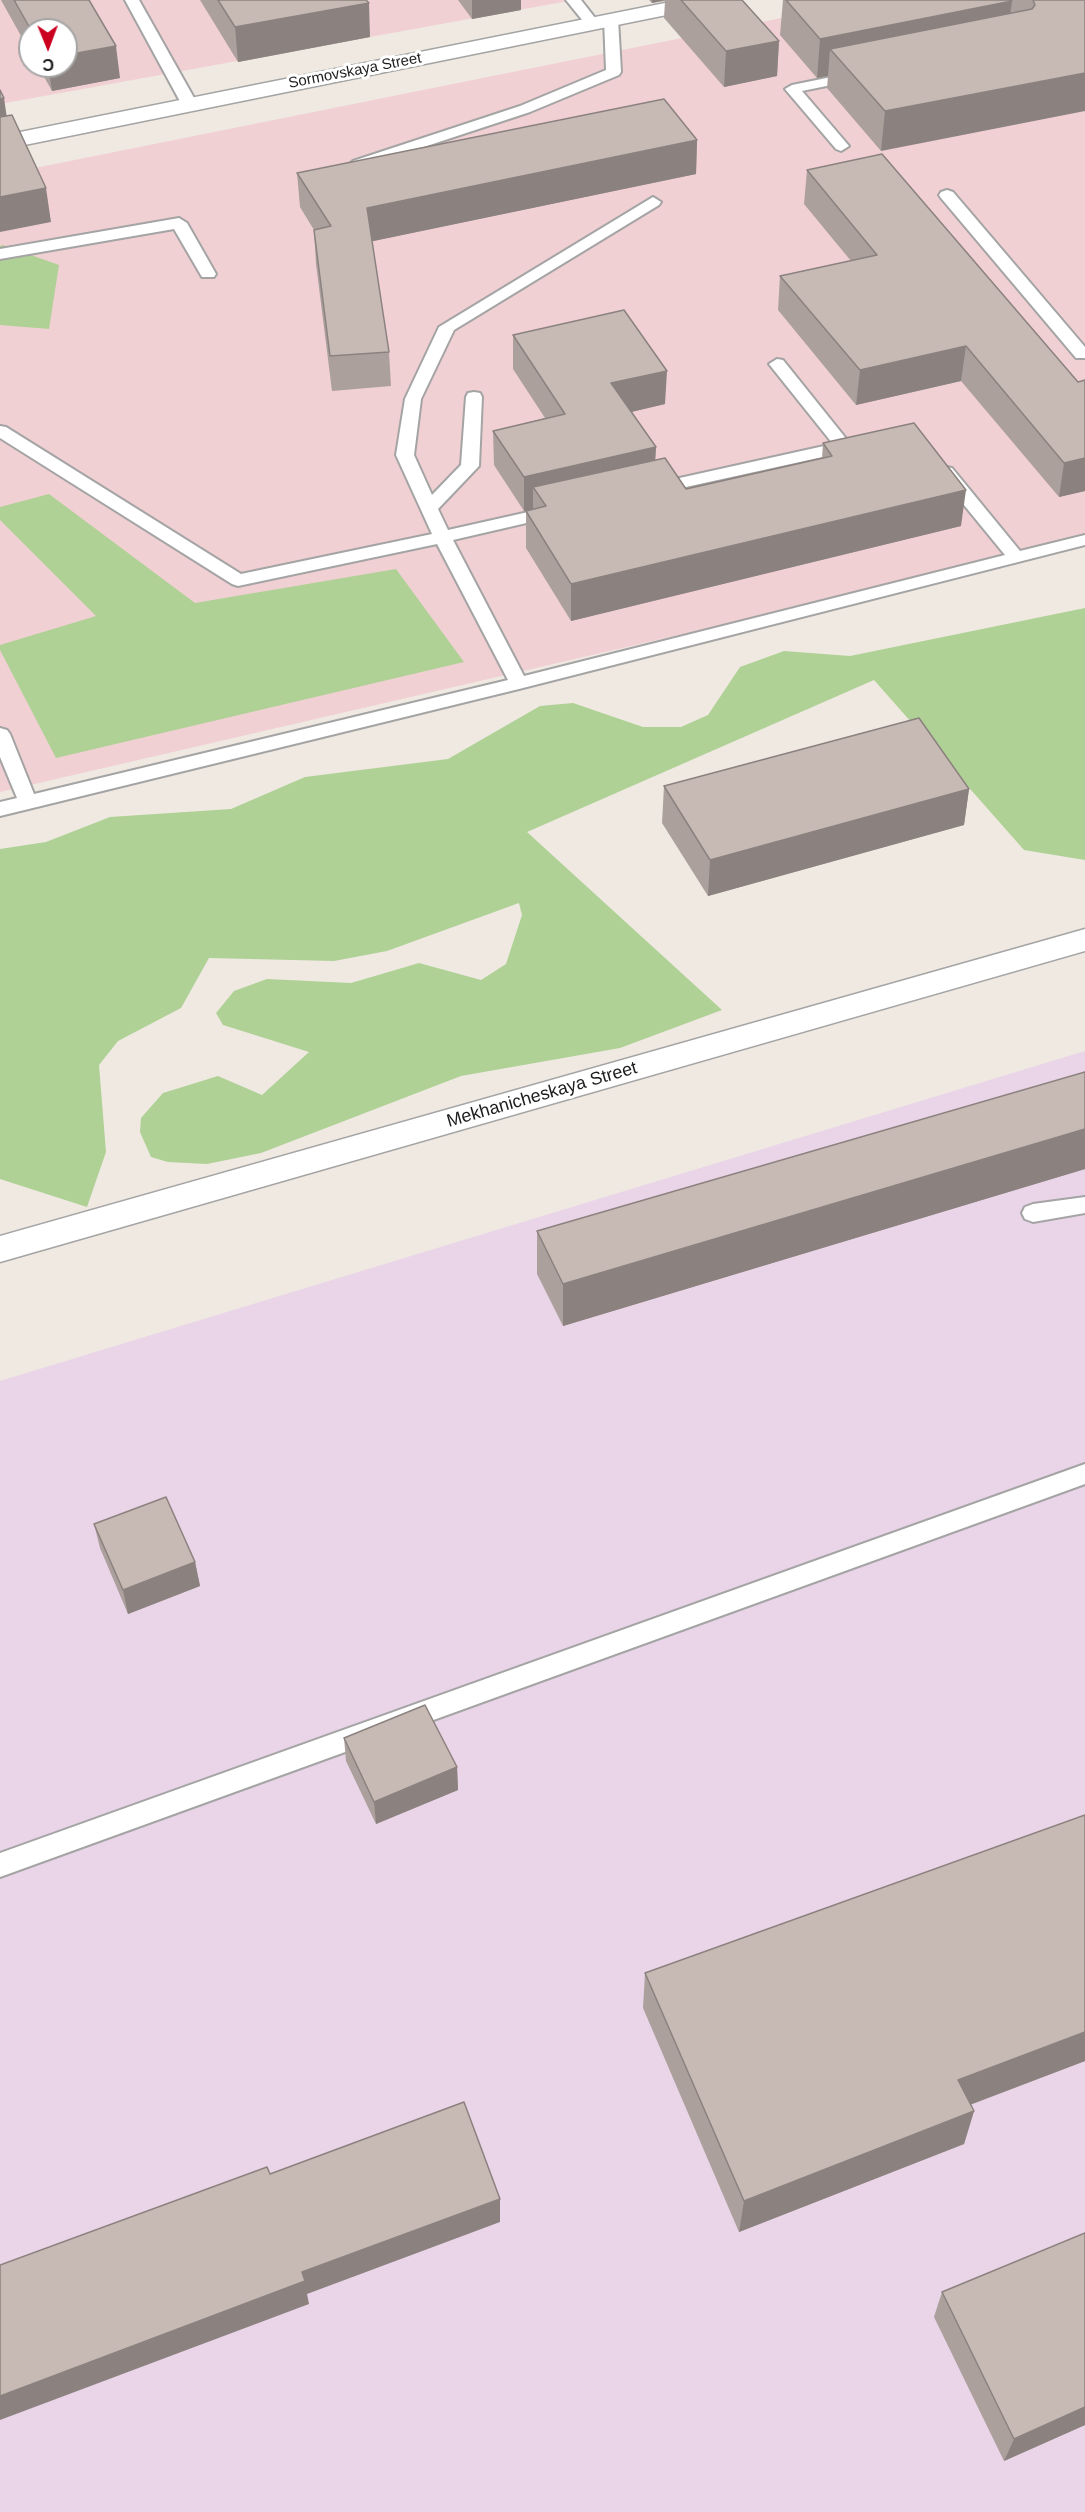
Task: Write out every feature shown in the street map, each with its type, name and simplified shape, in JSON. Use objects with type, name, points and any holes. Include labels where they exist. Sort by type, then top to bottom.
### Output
[{"type":"street","name":"Sormovskaya Street","points":[[0,143],[711,0]]},
{"type":"street","name":"Mekhanicheskaya Street","points":[[0,1249],[1085,940]]},
{"type":"lane","points":[[132,0],[190,105]]},
{"type":"lane","points":[[344,169],[525,109],[614,72],[601,21],[573,0]]},
{"type":"lane","points":[[841,146],[792,89],[873,73]]},
{"type":"lane","points":[[947,195],[1082,354],[1085,353]]},
{"type":"lane","points":[[519,683],[442,537],[405,455],[413,399],[447,327],[653,202]]},
{"type":"lane","points":[[0,254],[179,223],[208,274]]},
{"type":"lane","points":[[777,364],[844,447]]},
{"type":"lane","points":[[429,508],[470,466],[474,397]]},
{"type":"lane","points":[[0,431],[238,580],[568,508]]},
{"type":"lane","points":[[637,493],[867,442]]},
{"type":"lane","points":[[935,458],[1016,557]]},
{"type":"lane","points":[[0,809],[519,683],[1085,540]]},
{"type":"lane","points":[[0,734],[28,802]]},
{"type":"lane","points":[[1033,1214],[1085,1205]]},
{"type":"lane","points":[[0,1865],[1085,1474]]},
{"type":"shaded area","points":[[0,0],[574,0],[0,104]]},
{"type":"shaded area","points":[[871,0],[1085,0],[1085,537],[1016,557],[0,792],[0,175]]},
{"type":"shaded area","points":[[1085,1051],[1085,2512],[0,2512],[0,1381]]},
{"type":"green space","points":[[3,245],[59,265],[49,329],[0,325],[0,246]]},
{"type":"green space","points":[[49,494],[195,603],[396,569],[464,662],[56,758],[0,650],[0,645],[96,616],[0,520],[0,507]]},
{"type":"green space","points":[[1085,608],[1085,860],[1024,850],[874,680],[527,832],[722,1010],[620,1048],[461,1076],[261,1153],[207,1164],[168,1162],[151,1157],[140,1132],[141,1118],[163,1093],[218,1076],[262,1095],[309,1052],[223,1025],[216,1013],[234,991],[267,979],[351,983],[419,963],[481,980],[506,964],[522,915],[519,903],[387,951],[334,961],[209,958],[181,1008],[118,1041],[99,1065],[106,1152],[87,1207],[0,1179],[0,849],[46,842],[110,817],[231,809],[305,777],[448,759],[540,706],[573,703],[643,727],[681,727],[708,715],[740,667],[784,651],[850,656]]},
{"type":"building","points":[[14,0],[89,0],[116,46],[78,53],[78,18],[24,18]]},
{"type":"building","points":[[218,0],[366,0],[369,3],[235,27]]},
{"type":"building","points":[[681,0],[742,0],[779,41],[726,51]]},
{"type":"building","points":[[786,0],[1011,0],[1012,1],[820,39]]},
{"type":"building","points":[[1033,0],[1085,0],[1085,73],[885,111],[830,49],[1032,9],[1035,5]]},
{"type":"building","points":[[664,99],[697,140],[367,208],[389,352],[330,356],[314,230],[331,226],[297,173]]},
{"type":"building","points":[[12,115],[46,188],[0,197],[0,117]]},
{"type":"building","points":[[882,154],[1078,382],[1085,380],[1085,458],[1064,463],[966,346],[860,370],[780,276],[877,255],[807,170]]},
{"type":"building","points":[[624,310],[667,371],[611,383],[656,447],[524,477],[493,431],[565,414],[513,335]]},
{"type":"building","points":[[914,423],[966,490],[571,584],[526,511],[546,506],[533,487],[665,458],[686,489],[832,456],[823,443]]},
{"type":"building","points":[[919,718],[969,789],[710,860],[664,786]]},
{"type":"building","points":[[1085,1072],[1085,1129],[563,1284],[537,1231]]},
{"type":"building","points":[[166,1497],[195,1562],[123,1590],[94,1524]]},
{"type":"building","points":[[425,1705],[457,1767],[374,1802],[344,1738]]},
{"type":"building","points":[[1085,1815],[1085,2032],[958,2080],[974,2111],[744,2201],[645,1973]]},
{"type":"building","points":[[464,2102],[500,2199],[302,2272],[305,2281],[0,2396],[0,2265],[267,2167],[270,2174]]},
{"type":"building","points":[[1085,2233],[1085,2407],[1014,2439],[942,2292]]}]
